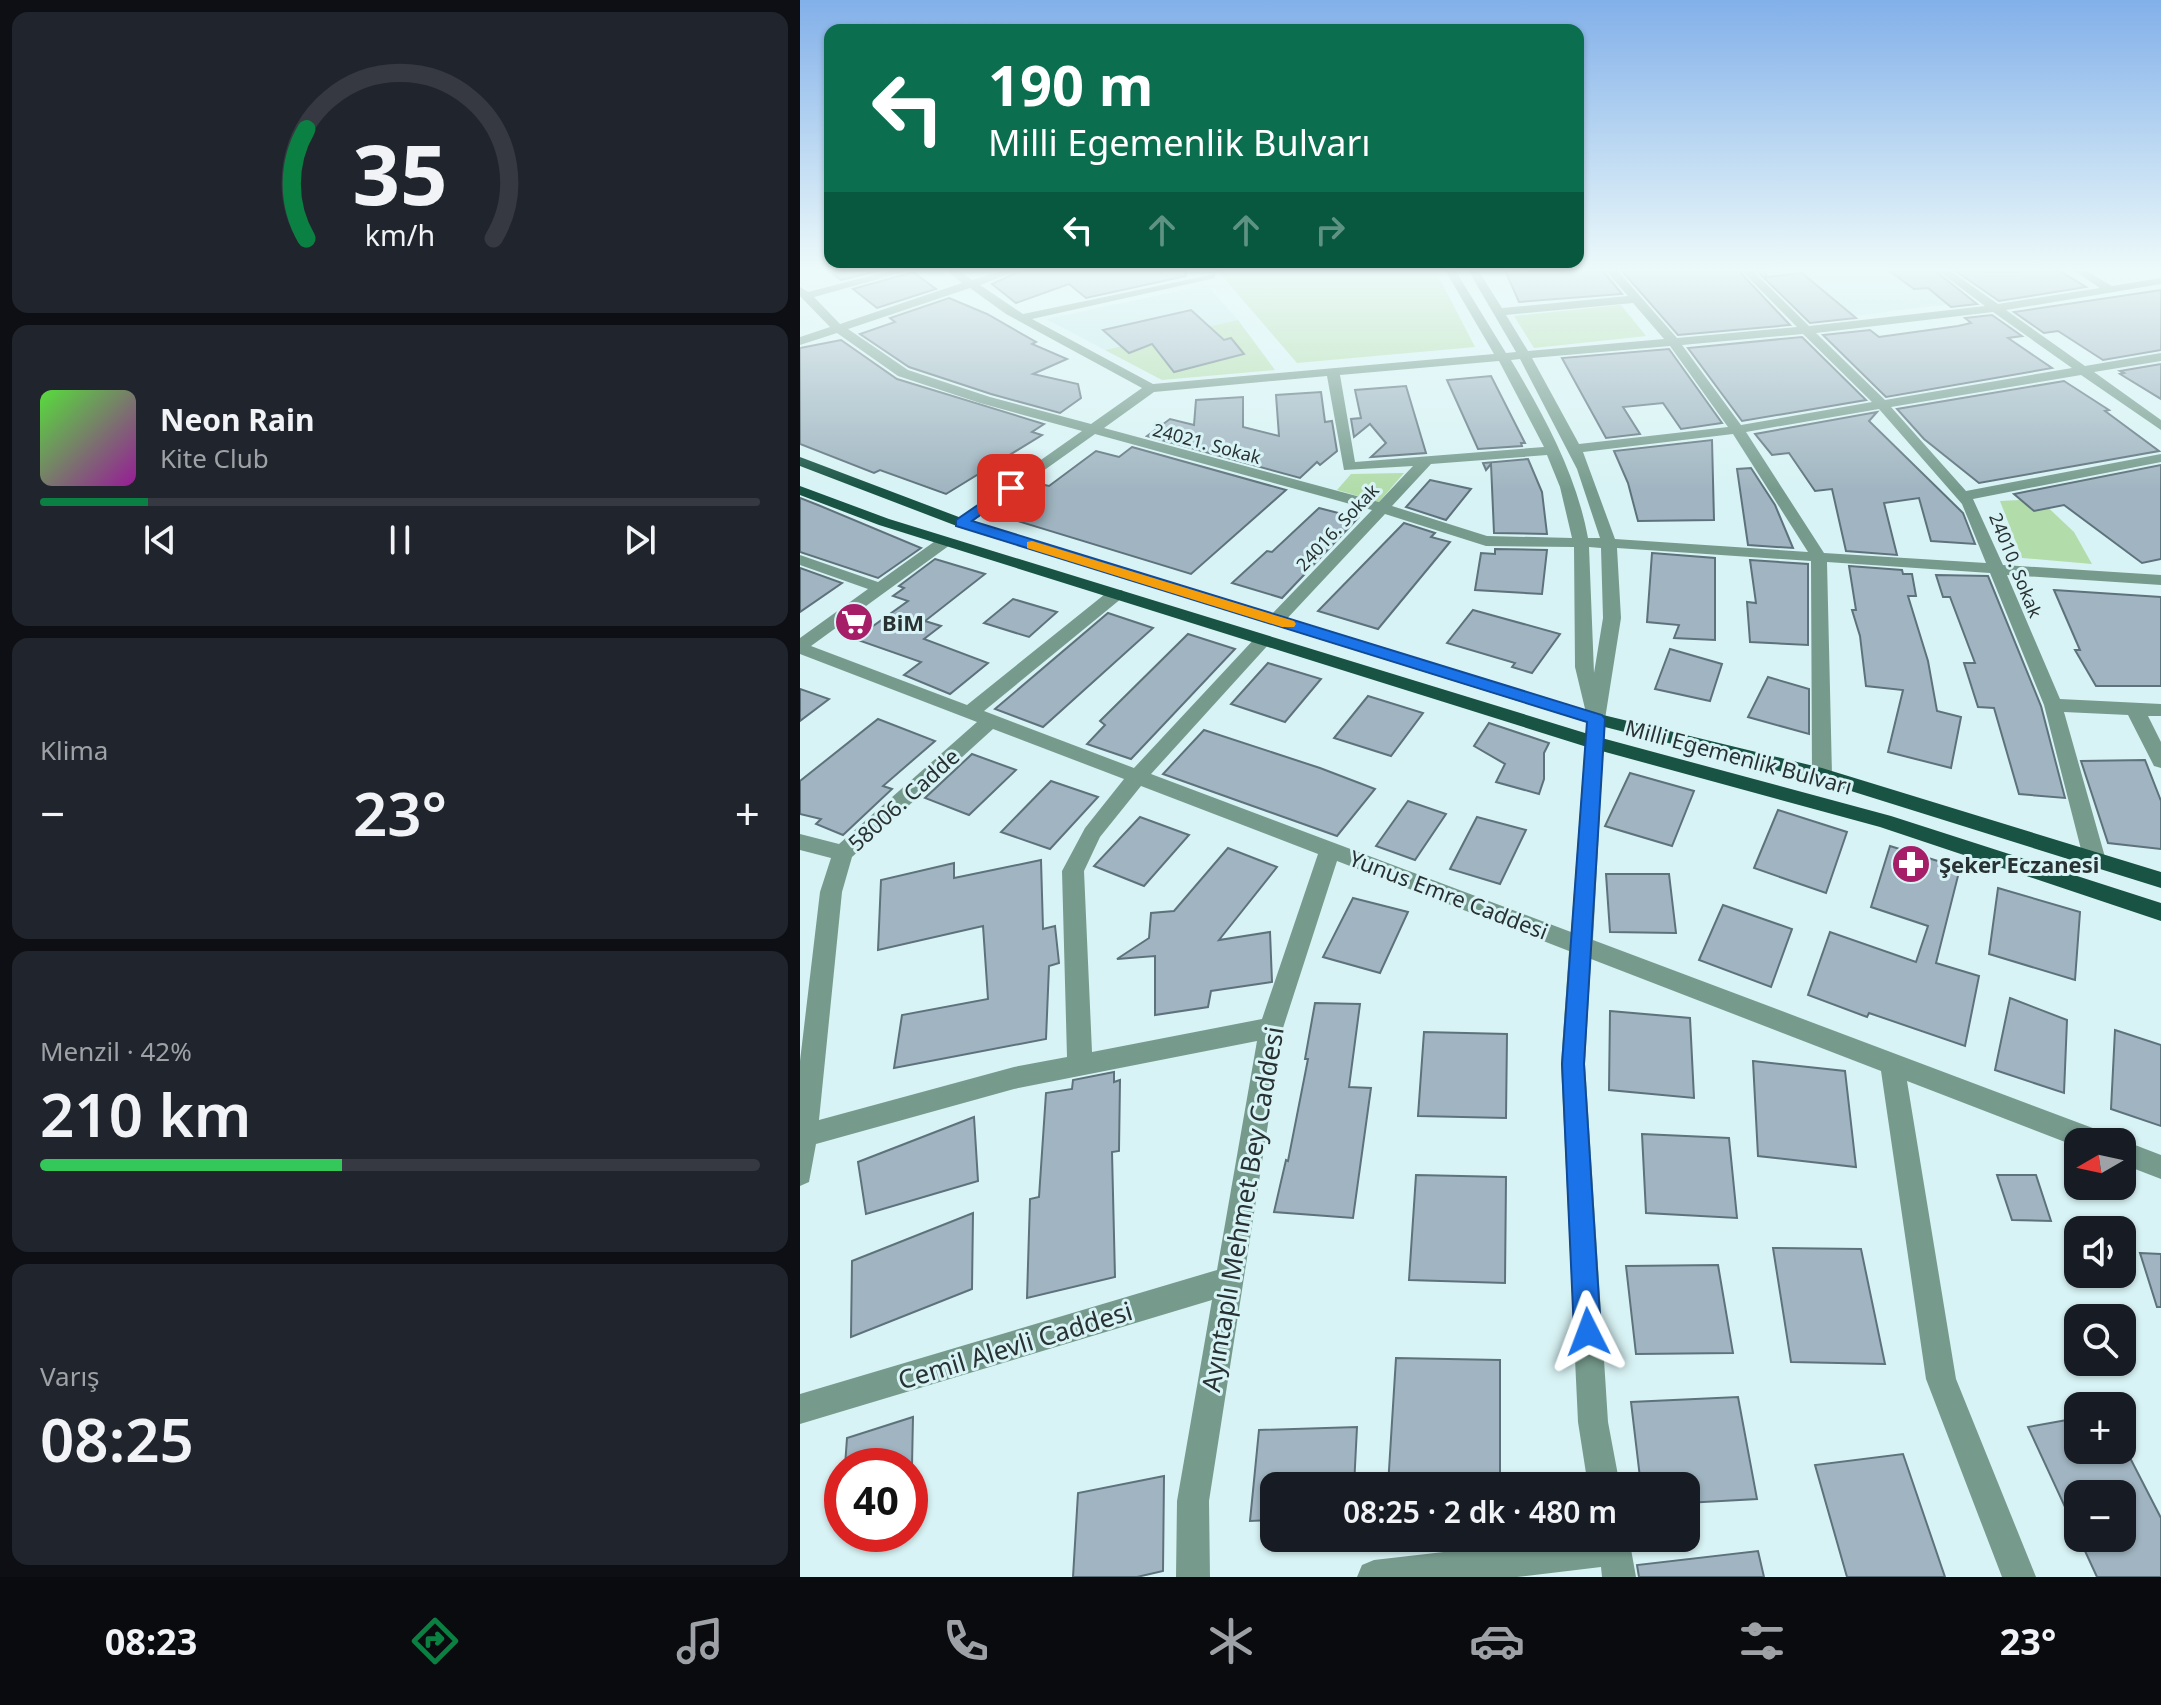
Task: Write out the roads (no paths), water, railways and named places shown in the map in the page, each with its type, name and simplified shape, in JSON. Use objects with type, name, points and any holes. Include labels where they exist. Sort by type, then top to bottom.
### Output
[{"type":"main road","name":"Milli Egemenlik Bulvarı","points":[[800,461],[961,523],[1276,620],[1595,731],[2161,912]]},
{"type":"main road","name":"Milli Egemenlik Bulvarı","points":[[800,490],[944,542],[1263,640],[1595,731],[1822,775],[2161,880]]},
{"type":"street","name":"24021. Sokak","points":[[861,344],[903,373],[985,400],[1383,508],[1486,541],[1609,543],[2161,580]]},
{"type":"street","points":[[1069,344],[1151,388]]},
{"type":"street","points":[[1493,344],[1553,450],[1577,519],[1581,543],[1581,630],[1587,694],[1595,731]]},
{"type":"street","points":[[1517,344],[1584,469],[1609,543],[1612,618],[1595,731],[1573,1064],[1593,1422],[1602,1472]]},
{"type":"street","points":[[961,523],[1151,388],[1641,344]]},
{"type":"street","points":[[1675,344],[1736,428],[1819,557],[1822,775]]},
{"type":"street","name":"24010. Sokak","points":[[1820,344],[1884,407],[1969,503],[2053,705],[2094,857]]},
{"type":"street","points":[[2045,344],[2161,426]]},
{"type":"street","points":[[1574,449],[1717,433],[1884,407],[2161,357]]},
{"type":"street","points":[[1333,371],[1349,467]]},
{"type":"street","points":[[1323,492],[1349,467],[1553,450]]},
{"type":"street","points":[[1963,496],[2161,458]]},
{"type":"street","name":"24016. Sokak","points":[[1276,620],[1426,461]]},
{"type":"street","points":[[800,647],[944,542]]},
{"type":"street","points":[[800,560],[880,588]]},
{"type":"street","name":"58006. Cadde","points":[[800,1173],[831,892],[843,853],[980,717],[1116,594]]},
{"type":"street","points":[[1080,1065],[1073,871],[1092,833],[1138,776],[1263,640]]},
{"type":"street","name":"Yunus Emre Caddesi","points":[[800,647],[2064,1129]]},
{"type":"street","points":[[2053,705],[2161,710]]},
{"type":"street","points":[[2135,709],[2161,761]]},
{"type":"street","points":[[800,842],[843,853]]},
{"type":"street","name":"Ayıntaplı Mehmet Bey Caddesi","points":[[1193,1577],[1193,1501],[1271,1028],[1330,849]]},
{"type":"street","points":[[802,1137],[1014,1078],[1271,1028]]},
{"type":"street","points":[[1892,1062],[1941,1379],[2019,1577]]},
{"type":"street","points":[[2136,1157],[2161,1167]]},
{"type":"street","name":"Cemil Alevli Caddesi","points":[[800,1409],[1229,1281]]},
{"type":"street","points":[[1374,1577],[1615,1555]]},
{"type":"place","name":"BiM","points":[[854,622]]},
{"type":"place","name":"Şeker Eczanesi","points":[[1911,864]]}]
